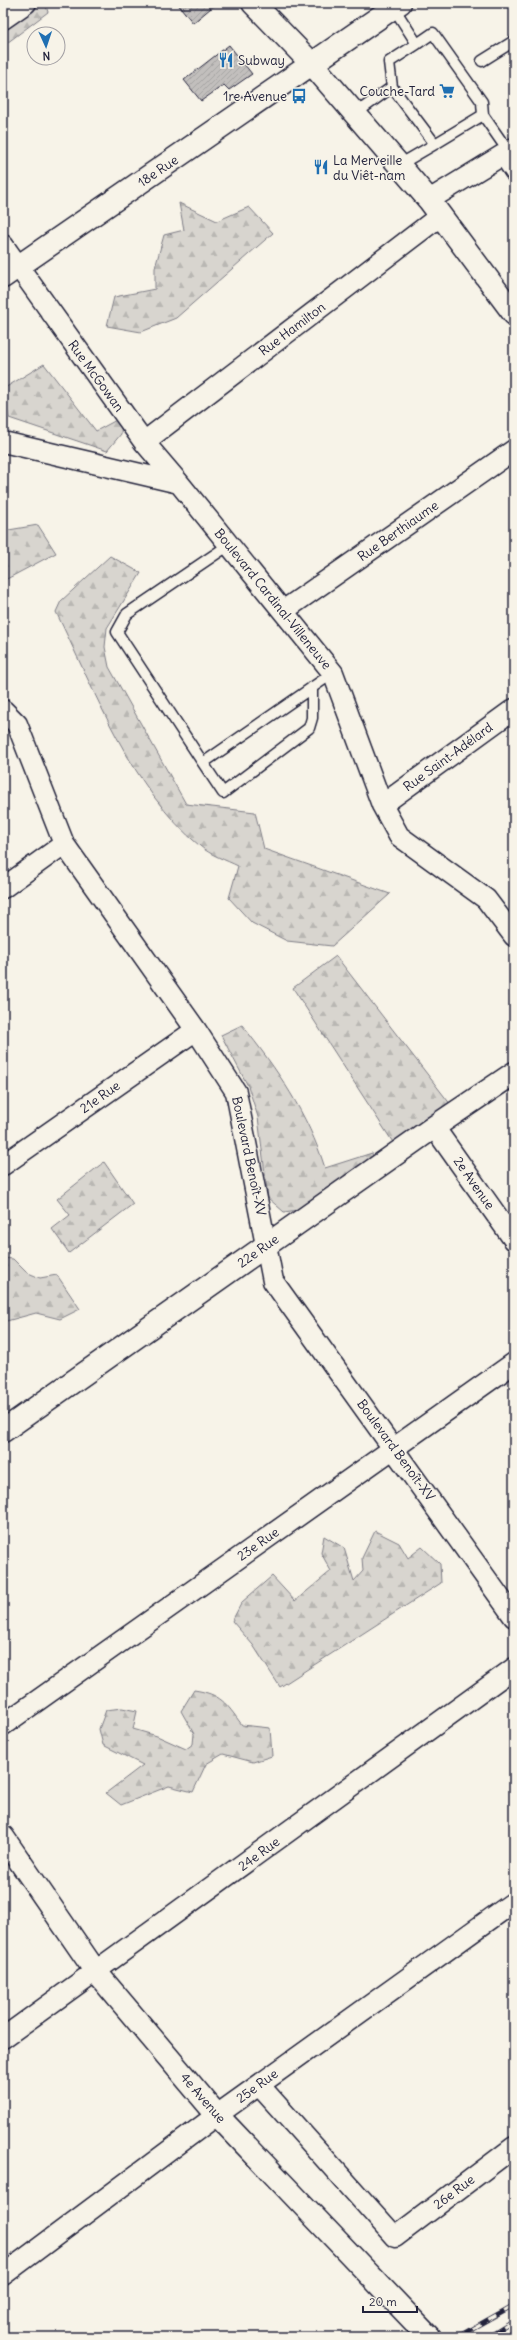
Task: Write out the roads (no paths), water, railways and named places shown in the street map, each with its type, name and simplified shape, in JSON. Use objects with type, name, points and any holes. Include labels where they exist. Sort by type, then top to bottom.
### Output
[{"type":"street","points":[[3,19],[26,3]]},
{"type":"street","points":[[253,3],[313,65],[399,165],[434,208],[514,314]]},
{"type":"street","name":"18e Rue","points":[[10,272],[313,65],[395,4]]},
{"type":"street","name":"Rue Hamilton","points":[[144,442],[434,208],[507,152]]},
{"type":"street","points":[[3,245],[10,272]]},
{"type":"street","name":"Rue McGowan","points":[[10,272],[144,442],[180,483]]},
{"type":"street","points":[[3,442],[180,483]]},
{"type":"street","name":"Rue Berthiaume","points":[[283,611],[514,450]]},
{"type":"street","name":"Boulevard Cardinal-Villeneuve","points":[[180,483],[333,673],[382,805],[399,836],[486,899],[514,936]]},
{"type":"street","name":"Rue Saint-Adélard","points":[[382,805],[514,709]]},
{"type":"street","name":"Boulevard Benoît-XV","points":[[3,710],[17,724],[64,844],[196,1030],[236,1092],[273,1281],[395,1448],[514,1617]]},
{"type":"street","points":[[3,888],[64,844]]},
{"type":"street","name":"21e Rue","points":[[3,1165],[196,1030]]},
{"type":"street","name":"22e Rue","points":[[3,1431],[434,1126],[514,1073]]},
{"type":"street","name":"2e Avenue","points":[[434,1126],[514,1240]]},
{"type":"street","name":"23e Rue","points":[[3,1725],[514,1363]]},
{"type":"street","name":"24e Rue","points":[[3,2038],[514,1668]]},
{"type":"street","name":"4e Avenue","points":[[3,1837],[96,1972],[217,2115],[429,2337]]},
{"type":"street","name":"25e Rue","points":[[3,2275],[217,2115],[514,1902]]},
{"type":"street","name":"26e Rue","points":[[259,2085],[395,2237],[514,2147]]},
{"type":"lane","points":[[395,4],[417,44]]},
{"type":"lane","points":[[435,144],[392,87],[389,62],[433,34],[482,102],[483,115],[507,152],[514,179]]},
{"type":"lane","points":[[482,61],[514,41]]},
{"type":"lane","points":[[355,114],[392,87]]},
{"type":"lane","points":[[399,165],[483,115]]},
{"type":"lane","points":[[230,545],[127,614],[117,632],[223,793],[309,728],[312,718],[312,687]]},
{"type":"lane","points":[[203,763],[333,673]]},
{"type":"railway","points":[[457,2337],[514,2305]]},
{"type":"railway","points":[[488,2337],[514,2321]]},
{"type":"place","name":"Subway","points":[[226,60]]},
{"type":"place","name":"Couche-Tard","points":[[447,91]]},
{"type":"place","name":"1re Avenue","points":[[299,96]]},
{"type":"place","name":"La Merveille du Viêt-nam","points":[[321,167]]}]
